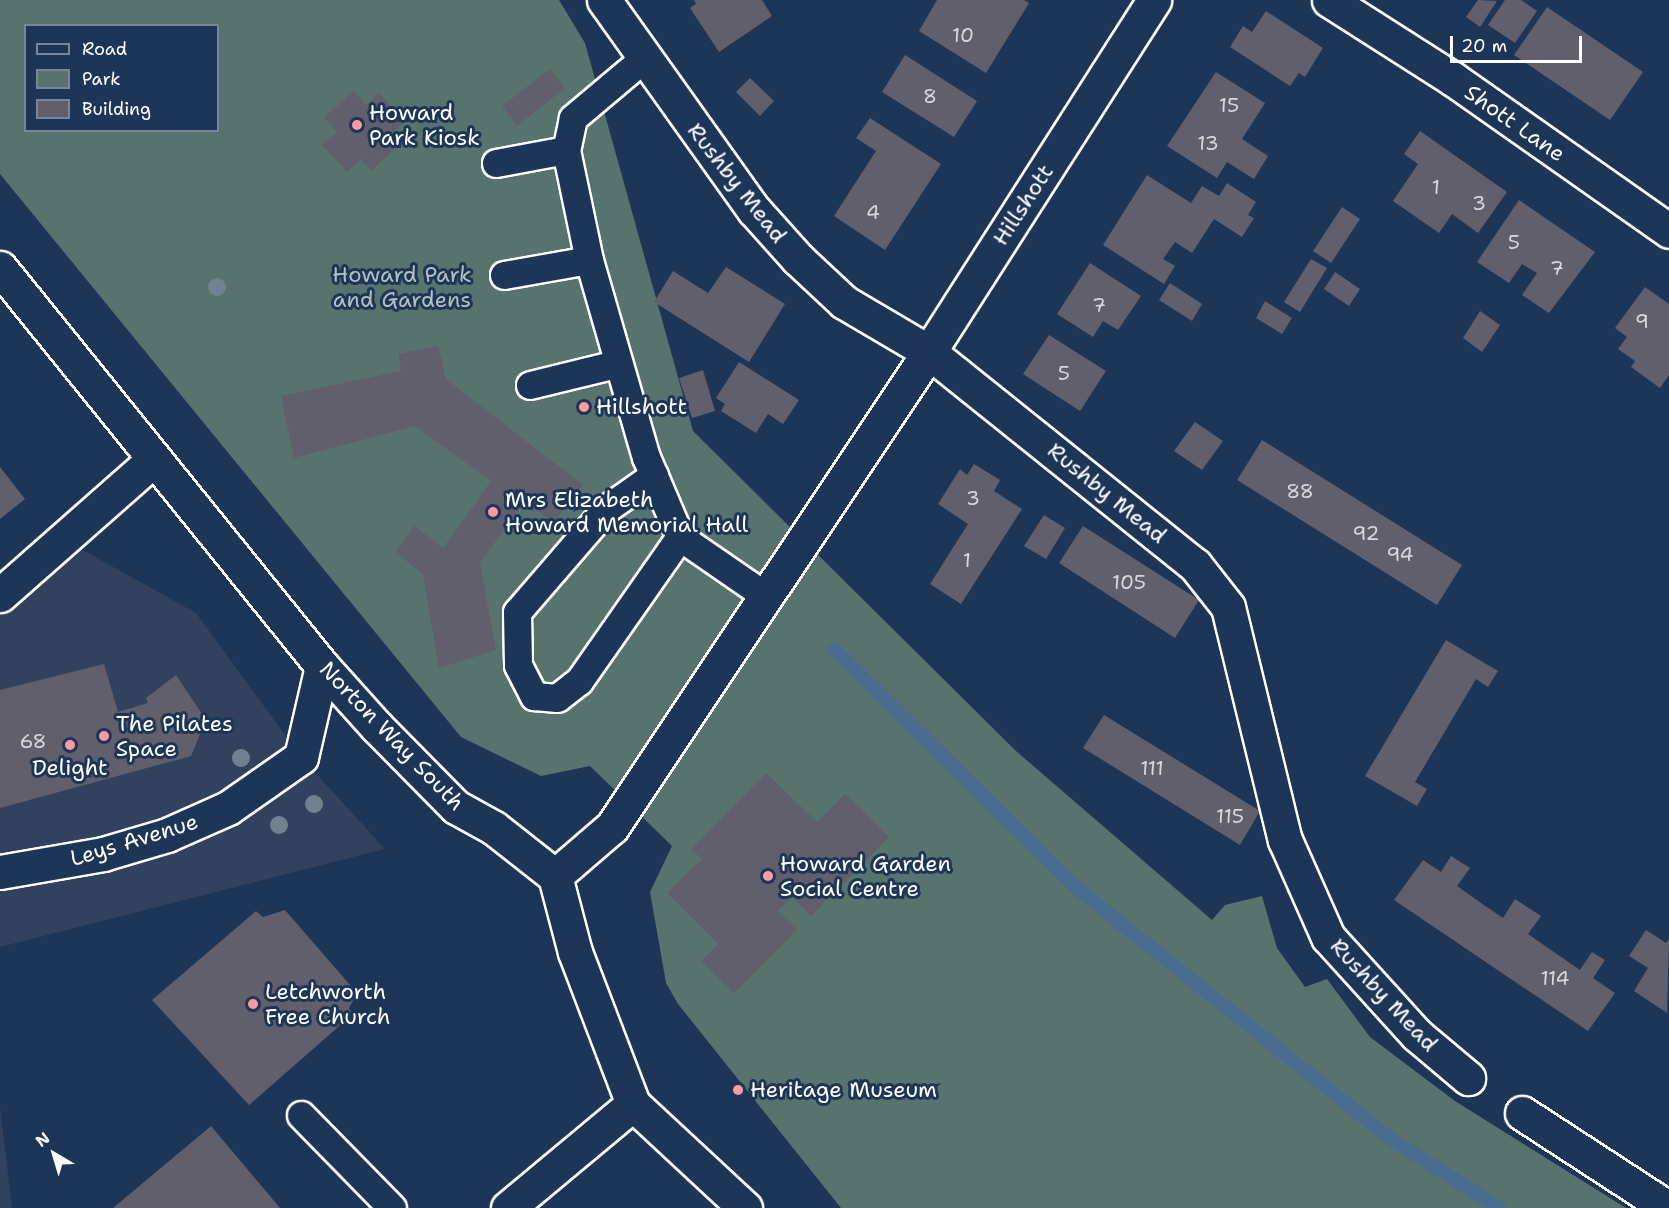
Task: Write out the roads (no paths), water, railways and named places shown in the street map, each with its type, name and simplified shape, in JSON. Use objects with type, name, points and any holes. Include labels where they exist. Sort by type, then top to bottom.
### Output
[{"type":"street","name":"Rushby Mead","points":[[604,0],[643,58],[754,210],[798,259],[844,302],[929,352],[1139,516],[1195,565],[1228,606],[1285,840],[1328,937],[1418,1035],[1468,1078]]},
{"type":"street","name":"Hillshott","points":[[555,876],[612,827],[929,352],[1154,0]]},
{"type":"street","name":"Shott Lane","points":[[1329,0],[1453,80],[1669,231]]},
{"type":"street","name":"Norton Way South","points":[[0,268],[153,460],[322,666],[456,807],[494,828],[555,876]]},
{"type":"street","points":[[0,596],[153,460]]},
{"type":"street","name":"Leys Avenue","points":[[0,872],[103,854],[167,835],[228,808],[301,757],[322,666]]},
{"type":"street","points":[[555,876],[575,952],[633,1104],[745,1208]]},
{"type":"street","points":[[508,1208],[633,1104]]},
{"type":"street","points":[[1522,1113],[1665,1198]]},
{"type":"lane","points":[[643,58],[573,117],[567,150],[589,260],[616,364],[654,475],[680,537],[767,597]]},
{"type":"lane","points":[[496,163],[567,150]]},
{"type":"lane","points":[[504,275],[589,260]]},
{"type":"lane","points":[[530,385],[616,364]]},
{"type":"lane","points":[[654,475],[606,509],[517,612],[518,665],[534,696],[557,698],[579,681],[680,537]]},
{"type":"lane","points":[[301,1115],[392,1208]]},
{"type":"waterway","points":[[834,649],[1074,886],[1388,1137],[1499,1208]]},
{"type":"place","name":"Howard Park Kiosk","points":[[357,125]]},
{"type":"place","name":"Hillshott","points":[[584,407]]},
{"type":"place","name":"Mrs Elizabeth Howard Memorial Hall","points":[[493,512]]},
{"type":"place","name":"The Pilates Space","points":[[104,736]]},
{"type":"place","name":"Delight","points":[[70,745]]},
{"type":"place","name":"Howard Garden Social Centre","points":[[768,876]]},
{"type":"place","name":"Letchworth Free Church","points":[[253,1004]]},
{"type":"place","name":"Heritage Museum","points":[[738,1090]]},
{"type":"park label","name":"Howard Park and Gardens","points":[[402,286]]}]
